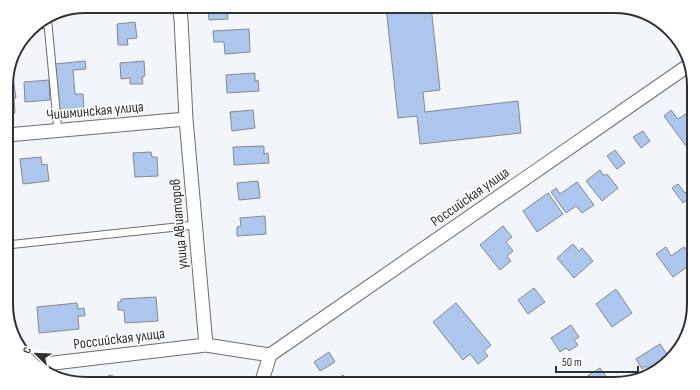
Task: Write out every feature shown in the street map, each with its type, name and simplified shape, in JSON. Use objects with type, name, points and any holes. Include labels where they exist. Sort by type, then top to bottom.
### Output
[{"type":"street","name":"улица Авиаторов","points":[[180,13],[186,119],[206,345]]},
{"type":"street","name":"Российская улица","points":[[270,355],[685,68]]},
{"type":"street","name":"Чишминская улица","points":[[13,135],[186,119]]},
{"type":"street","name":"Российская улица","points":[[44,364],[206,345]]},
{"type":"street","points":[[206,345],[270,355],[263,377]]},
{"type":"lane","points":[[47,24],[58,131]]},
{"type":"lane","points":[[13,244],[195,225]]},
{"type":"building","points":[[208,13],[228,13],[228,19],[209,20]]},
{"type":"building","points":[[387,13],[432,13],[440,90],[423,92],[425,112],[518,101],[521,133],[420,144],[417,116],[398,118]]},
{"type":"building","points":[[135,22],[137,38],[127,39],[128,45],[118,45],[117,24]]},
{"type":"building","points":[[249,29],[250,52],[225,54],[224,42],[214,42],[213,31]]},
{"type":"building","points":[[85,61],[86,69],[73,70],[75,94],[83,94],[84,110],[59,112],[55,64]]},
{"type":"building","points":[[144,61],[145,76],[142,77],[143,84],[130,84],[130,78],[121,79],[120,63]]},
{"type":"building","points":[[255,73],[255,81],[258,80],[259,91],[227,93],[226,75]]},
{"type":"building","points":[[49,80],[50,100],[25,102],[24,82]]},
{"type":"building","points":[[14,81],[16,98],[14,98],[15,113],[13,113]]},
{"type":"building","points":[[253,110],[255,128],[232,131],[230,112]]},
{"type":"building","points":[[671,110],[678,119],[687,113],[687,145],[686,146],[664,116]]},
{"type":"building","points":[[643,131],[650,141],[641,148],[633,137]]},
{"type":"building","points":[[264,146],[264,154],[268,153],[269,163],[234,165],[233,147]]},
{"type":"building","points":[[615,150],[625,163],[617,169],[607,156]]},
{"type":"building","points":[[151,152],[152,157],[157,157],[158,176],[135,177],[133,153]]},
{"type":"building","points":[[41,157],[42,165],[47,164],[49,181],[23,184],[20,159]]},
{"type":"building","points":[[600,170],[604,176],[607,174],[618,188],[602,201],[586,181]]},
{"type":"building","points":[[258,181],[260,198],[239,200],[237,183]]},
{"type":"building","points":[[577,182],[594,205],[582,213],[576,206],[566,213],[551,192],[556,188],[560,194]]},
{"type":"building","points":[[678,184],[685,193],[687,192],[687,200],[683,203],[672,188]]},
{"type":"building","points":[[548,193],[563,214],[537,232],[523,211]]},
{"type":"building","points":[[265,216],[266,234],[237,236],[237,227],[241,226],[240,218]]},
{"type":"building","points":[[503,226],[512,237],[506,242],[513,251],[507,256],[511,261],[500,270],[480,245]]},
{"type":"building","points":[[573,244],[579,251],[582,248],[593,261],[574,278],[557,258]]},
{"type":"building","points":[[666,247],[671,256],[684,247],[687,251],[687,267],[673,277],[656,254]]},
{"type":"building","points":[[534,288],[545,302],[528,314],[518,300]]},
{"type":"building","points":[[616,289],[632,313],[612,327],[596,304]]},
{"type":"building","points":[[156,297],[158,321],[125,323],[124,310],[118,310],[118,302],[121,302],[121,299]]},
{"type":"building","points":[[77,303],[78,309],[84,308],[85,316],[78,316],[79,329],[39,333],[37,307]]},
{"type":"building","points":[[456,303],[491,345],[484,351],[488,356],[478,364],[470,354],[463,360],[433,322]]},
{"type":"building","points":[[571,325],[579,337],[574,340],[578,345],[569,351],[566,348],[560,352],[551,338]]},
{"type":"building","points":[[660,344],[667,354],[655,365],[648,368],[646,366],[642,369],[636,359]]},
{"type":"building","points":[[329,352],[335,362],[320,371],[314,362]]},
{"type":"building","points":[[600,368],[606,377],[586,377]]}]
